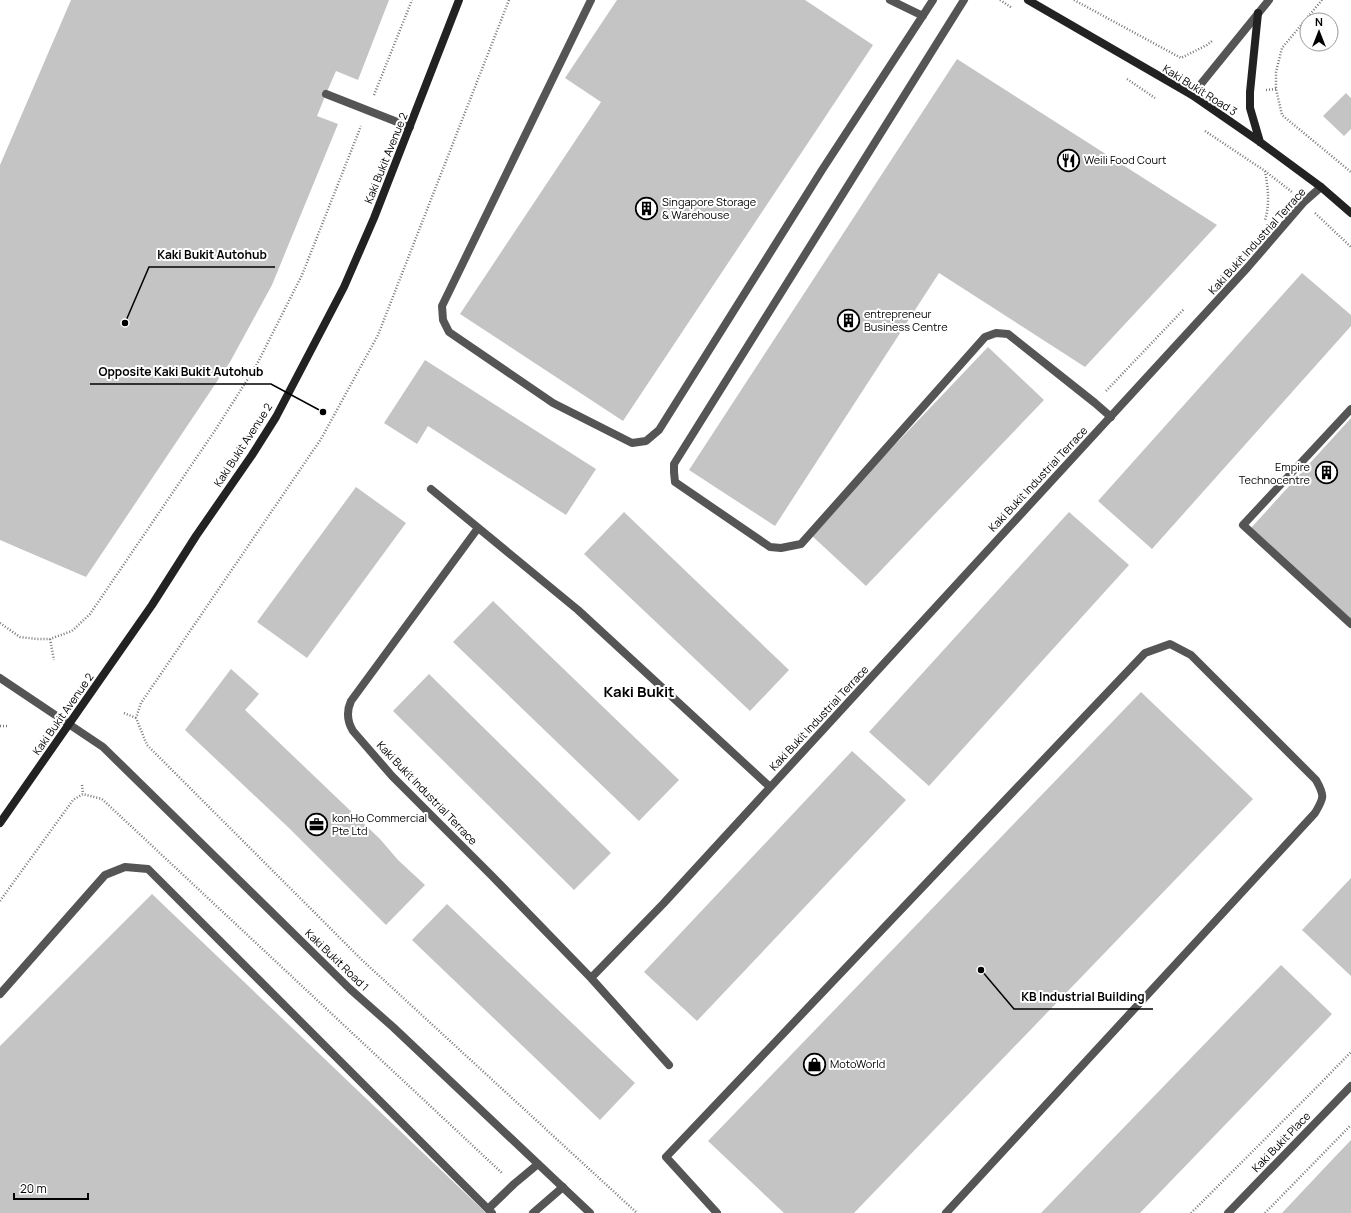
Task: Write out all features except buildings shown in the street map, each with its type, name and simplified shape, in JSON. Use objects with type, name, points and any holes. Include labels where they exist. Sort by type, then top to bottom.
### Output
[{"type":"street","name":"Kaki Bukit Avenue 2","points":[[0,823],[152,605],[196,536],[252,455],[276,417],[344,287],[410,127],[459,0]]},
{"type":"street","points":[[591,0],[442,306],[443,320],[449,332],[553,403],[632,443],[646,441],[659,430],[822,170],[933,0]]},
{"type":"street","points":[[890,0],[923,16]]},
{"type":"street","points":[[964,0],[674,464],[675,482],[770,547],[781,548],[801,544],[984,337],[996,333],[1008,334],[1111,417]]},
{"type":"street","name":"Kaki Bukit Road 3","points":[[1028,0],[1192,95],[1322,187],[1351,213]]},
{"type":"street","points":[[1192,95],[1269,0]]},
{"type":"street","points":[[1258,13],[1250,92],[1250,108],[1260,142]]},
{"type":"street","points":[[326,94],[410,127]]},
{"type":"street","name":"Kaki Bukit Industrial Terrace","points":[[591,978],[663,904],[1111,417],[1248,267],[1304,202],[1322,187]]},
{"type":"street","points":[[1351,409],[1243,525],[1351,624]]},
{"type":"street","name":"Kaki Bukit Industrial Terrace","points":[[431,490],[578,610],[770,787]]},
{"type":"street","name":"Kaki Bukit Industrial Terrace","points":[[478,528],[351,701],[348,708],[347,717],[349,724],[353,731],[392,776],[591,978],[669,1064]]},
{"type":"street","points":[[716,1213],[666,1157],[1145,653],[1170,644],[1191,655],[1316,780],[1322,790],[1323,800],[1315,813],[946,1213]]},
{"type":"street","name":"Kaki Bukit Road 1","points":[[0,678],[103,747],[350,988],[563,1186],[590,1213]]},
{"type":"street","points":[[0,994],[105,875],[125,867],[148,869],[490,1211],[514,1184],[538,1164]]},
{"type":"street","name":"Kaki Bukit Place","points":[[1228,1213],[1351,1086]]},
{"type":"street","points":[[533,1213],[563,1186]]},
{"type":"path","points":[[0,623],[20,636],[37,639],[50,639],[72,631],[90,614],[216,429],[256,366],[302,275],[412,0]]},
{"type":"path","points":[[509,0],[378,335],[321,439],[141,703],[136,718],[147,745],[357,955],[638,1213]]},
{"type":"path","points":[[1074,0],[1181,58],[1207,45],[1212,40]]},
{"type":"path","points":[[1322,0],[1282,48],[1276,72],[1276,89],[1282,115],[1351,172]]},
{"type":"path","points":[[1205,131],[1265,171],[1304,202],[1351,247]]},
{"type":"path","points":[[1264,224],[1268,204],[1268,187],[1265,171]]},
{"type":"path","points":[[1095,403],[1188,305]]},
{"type":"path","points":[[50,639],[54,660]]},
{"type":"path","points":[[124,712],[136,718]]},
{"type":"path","points":[[0,726],[8,726]]},
{"type":"path","points":[[82,785],[83,794]]},
{"type":"path","points":[[0,901],[73,800],[83,794],[102,799],[514,1184]]},
{"type":"path","points":[[1191,1213],[1351,1052]]},
{"type":"path","points":[[1265,1213],[1351,1125]]},
{"type":"place","name":"Weili Food Court","points":[[1068,160]]},
{"type":"place","name":"Singapore Storage & Warehouse","points":[[647,208]]},
{"type":"place","name":"entrepreneur Business Centre","points":[[848,320]]},
{"type":"place","name":"Kaki Bukit Autohub","points":[[125,323]]},
{"type":"place","name":"Opposite Kaki Bukit Autohub","points":[[323,412]]},
{"type":"place","name":"Empire Technocentre","points":[[1326,473]]},
{"type":"place","name":"konHo Commercial Pte Ltd","points":[[317,824]]},
{"type":"place","name":"KB Industrial Building","points":[[981,970]]},
{"type":"place","name":"MotoWorld","points":[[814,1064]]},
{"type":"district","name":"Kaki Bukit","points":[[639,692]]}]
